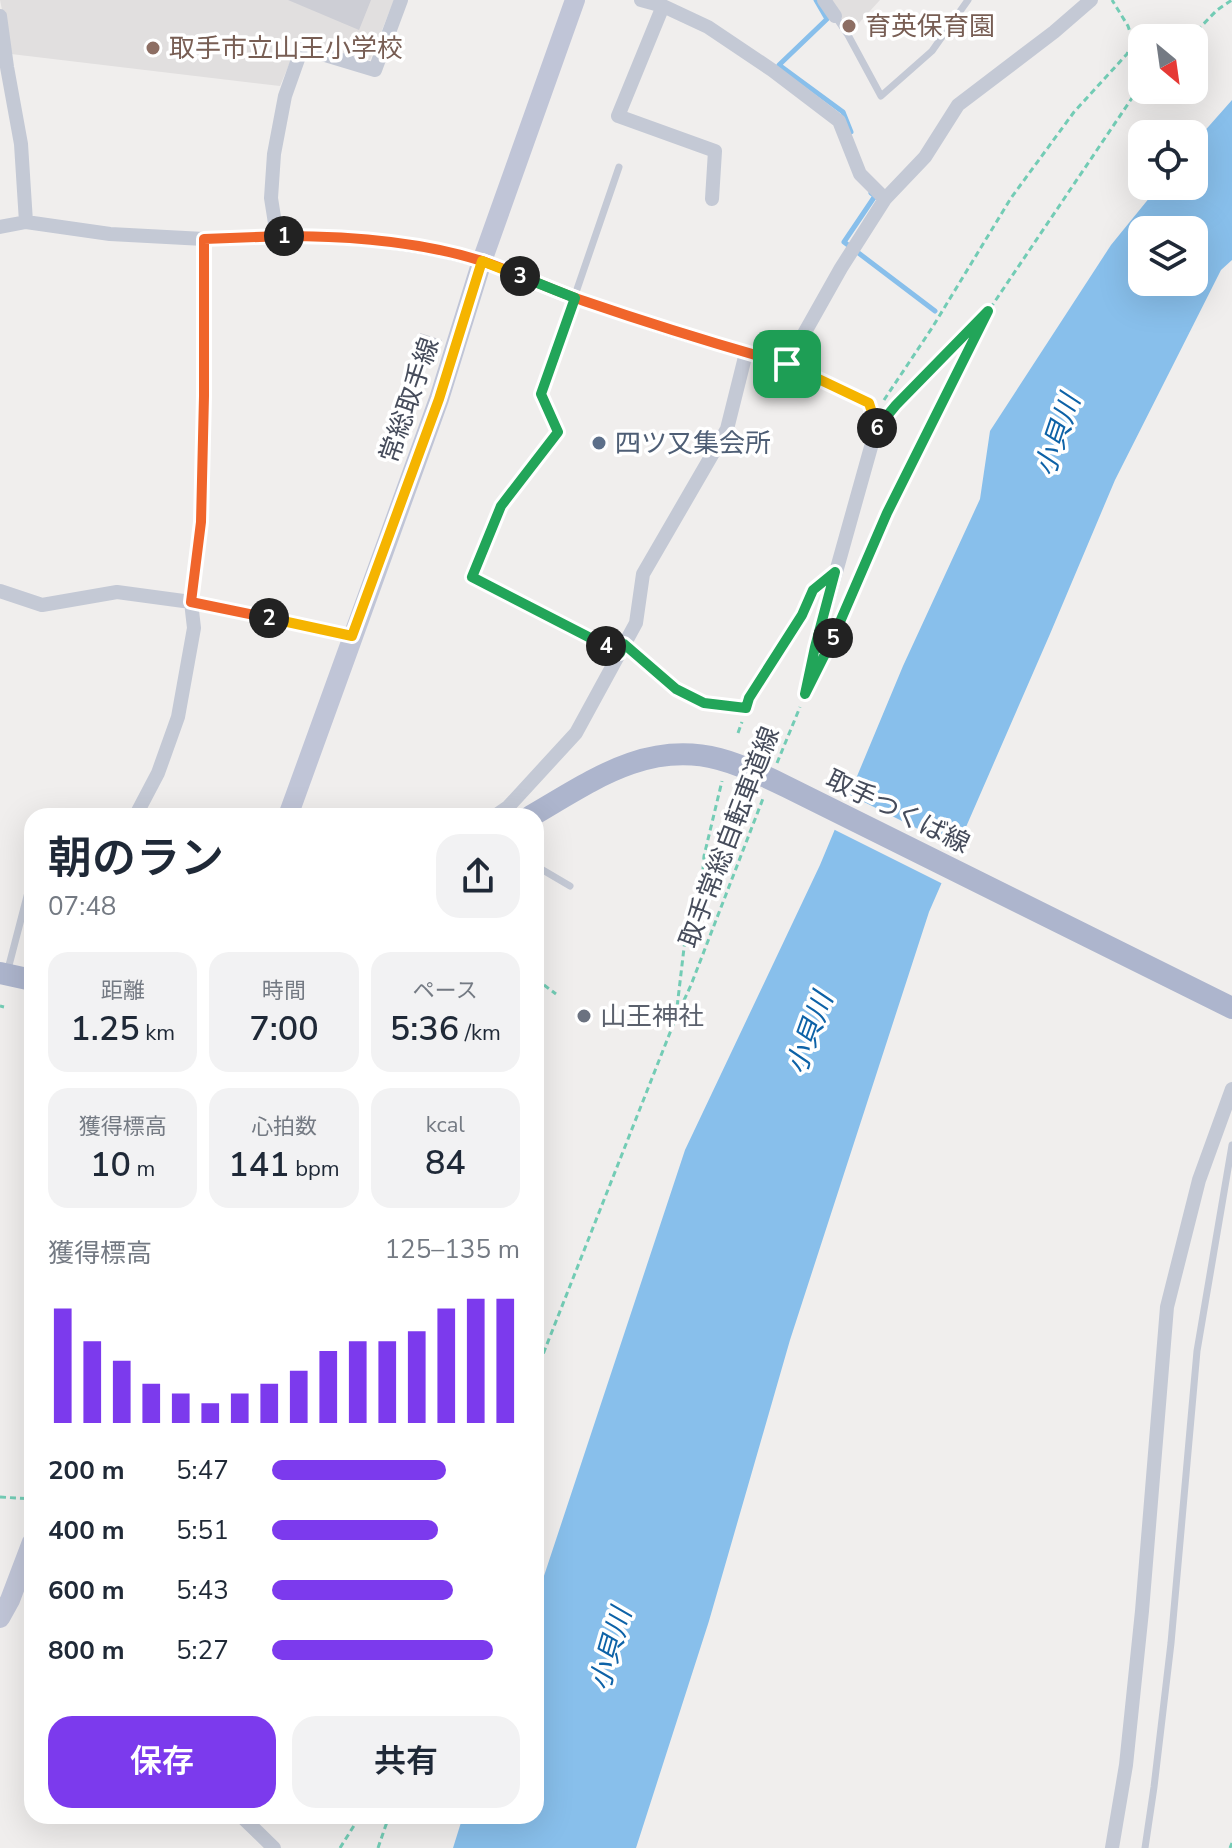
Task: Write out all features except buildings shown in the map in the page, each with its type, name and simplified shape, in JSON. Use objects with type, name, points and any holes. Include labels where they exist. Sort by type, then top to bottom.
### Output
[{"type":"main road","name":"常総取手線","points":[[291,808],[439,399],[482,261],[575,0]]},
{"type":"main road","name":"取手つくば線","points":[[544,808],[595,779],[645,758],[668,754],[717,758],[779,783],[1232,1008]]},
{"type":"main road","points":[[3,974],[24,978]]},
{"type":"main road","points":[[0,1618],[24,1564]]},
{"type":"street","points":[[277,236],[271,198],[274,154],[285,96],[302,48],[375,70],[401,0]]},
{"type":"street","points":[[641,0],[663,6],[708,27],[839,121],[860,174],[885,199]]},
{"type":"street","points":[[824,0],[835,16]]},
{"type":"street","points":[[787,364],[841,268],[885,199],[925,157],[958,105],[1091,0]]},
{"type":"street","points":[[663,6],[618,116],[715,151],[712,199]]},
{"type":"street","points":[[0,16],[21,144],[26,222]]},
{"type":"street","points":[[0,227],[26,222],[110,234],[204,239],[312,236],[383,241],[438,250],[482,261],[575,298],[673,331],[787,364],[869,403],[874,423],[805,694]]},
{"type":"street","points":[[139,808],[158,773],[178,717],[194,628],[191,602],[201,522],[204,239]]},
{"type":"street","points":[[507,808],[576,733],[636,623],[643,574],[727,429],[746,353]]},
{"type":"street","points":[[0,591],[42,605],[117,592],[191,602],[352,636]]},
{"type":"street","points":[[622,648],[676,689],[704,703],[746,708]]},
{"type":"street","points":[[1112,1848],[1126,1765],[1167,1307],[1199,1180],[1232,1089]]},
{"type":"street","points":[[249,1824],[274,1848]]},
{"type":"lane","points":[[835,16],[881,96],[932,51],[968,0]]},
{"type":"lane","points":[[619,167],[541,394],[558,432],[501,506],[472,577],[622,648]]},
{"type":"lane","points":[[544,871],[570,886]]},
{"type":"lane","points":[[3,974],[24,904]]},
{"type":"lane","points":[[1145,1848],[1171,1643],[1197,1351],[1232,1145]]},
{"type":"path","points":[[874,423],[1011,198],[1074,112],[1127,54],[1133,41],[1112,0]]},
{"type":"path","points":[[1204,24],[1232,0]]},
{"type":"path","points":[[839,624],[887,513],[988,311],[1128,104]]},
{"type":"path","points":[[874,423],[896,405],[988,311]]},
{"type":"path","points":[[738,733],[749,698],[802,615],[813,590],[835,572]]},
{"type":"path","name":"取手常総自転車道線","points":[[544,1352],[691,985],[751,825],[779,783],[805,694]]},
{"type":"path","points":[[675,1020],[686,931],[701,895],[704,856],[724,776]]},
{"type":"path","points":[[544,985],[556,994]]},
{"type":"path","points":[[0,1497],[24,1498]]},
{"type":"path","points":[[340,1848],[355,1824]]},
{"type":"path","points":[[378,1848],[386,1824]]},
{"type":"shaded area","name":"取手市立山王小学校","points":[[0,0],[394,0],[370,60],[299,41],[280,86],[11,54]]},
{"type":"shaded area","name":"育英保育園","points":[[824,0],[880,0],[848,35]]},
{"type":"water","points":[[1232,100],[1232,260],[1221,270],[1208,296],[1208,216],[1135,216],[1148,200],[1208,200],[1208,127]]},
{"type":"water","name":"小貝川","points":[[1128,224],[1128,296],[1208,296],[1115,480],[929,912],[790,1340],[709,1621],[636,1848],[453,1848],[460,1824],[544,1824],[544,1576],[685,1150],[820,865],[903,666],[980,499],[990,431],[1111,245]]},
{"type":"pier","points":[[846,793],[960,850],[945,885],[831,828]]},
{"type":"waterway","points":[[816,0],[827,19],[779,65],[843,112],[851,132]]},
{"type":"waterway","points":[[871,193],[875,196],[844,242],[935,311]]},
{"type":"place","name":"育英保育園","points":[[849,26]]},
{"type":"place","name":"取手市立山王小学校","points":[[153,48]]},
{"type":"place","name":"四ツ又集会所","points":[[599,443]]},
{"type":"place","name":"山王神社","points":[[584,1016]]},
{"type":"route","points":[[787,364],[673,331],[575,298],[482,261],[438,250],[383,241],[312,236],[204,239],[201,522],[191,602],[352,636],[439,399],[482,261],[575,298],[541,394],[558,432],[501,506],[472,577],[620,653],[624,644],[676,689],[704,703],[746,708],[749,698],[802,615],[813,590],[835,572],[805,694],[887,513],[988,311],[876,429],[869,403],[787,364]]}]
